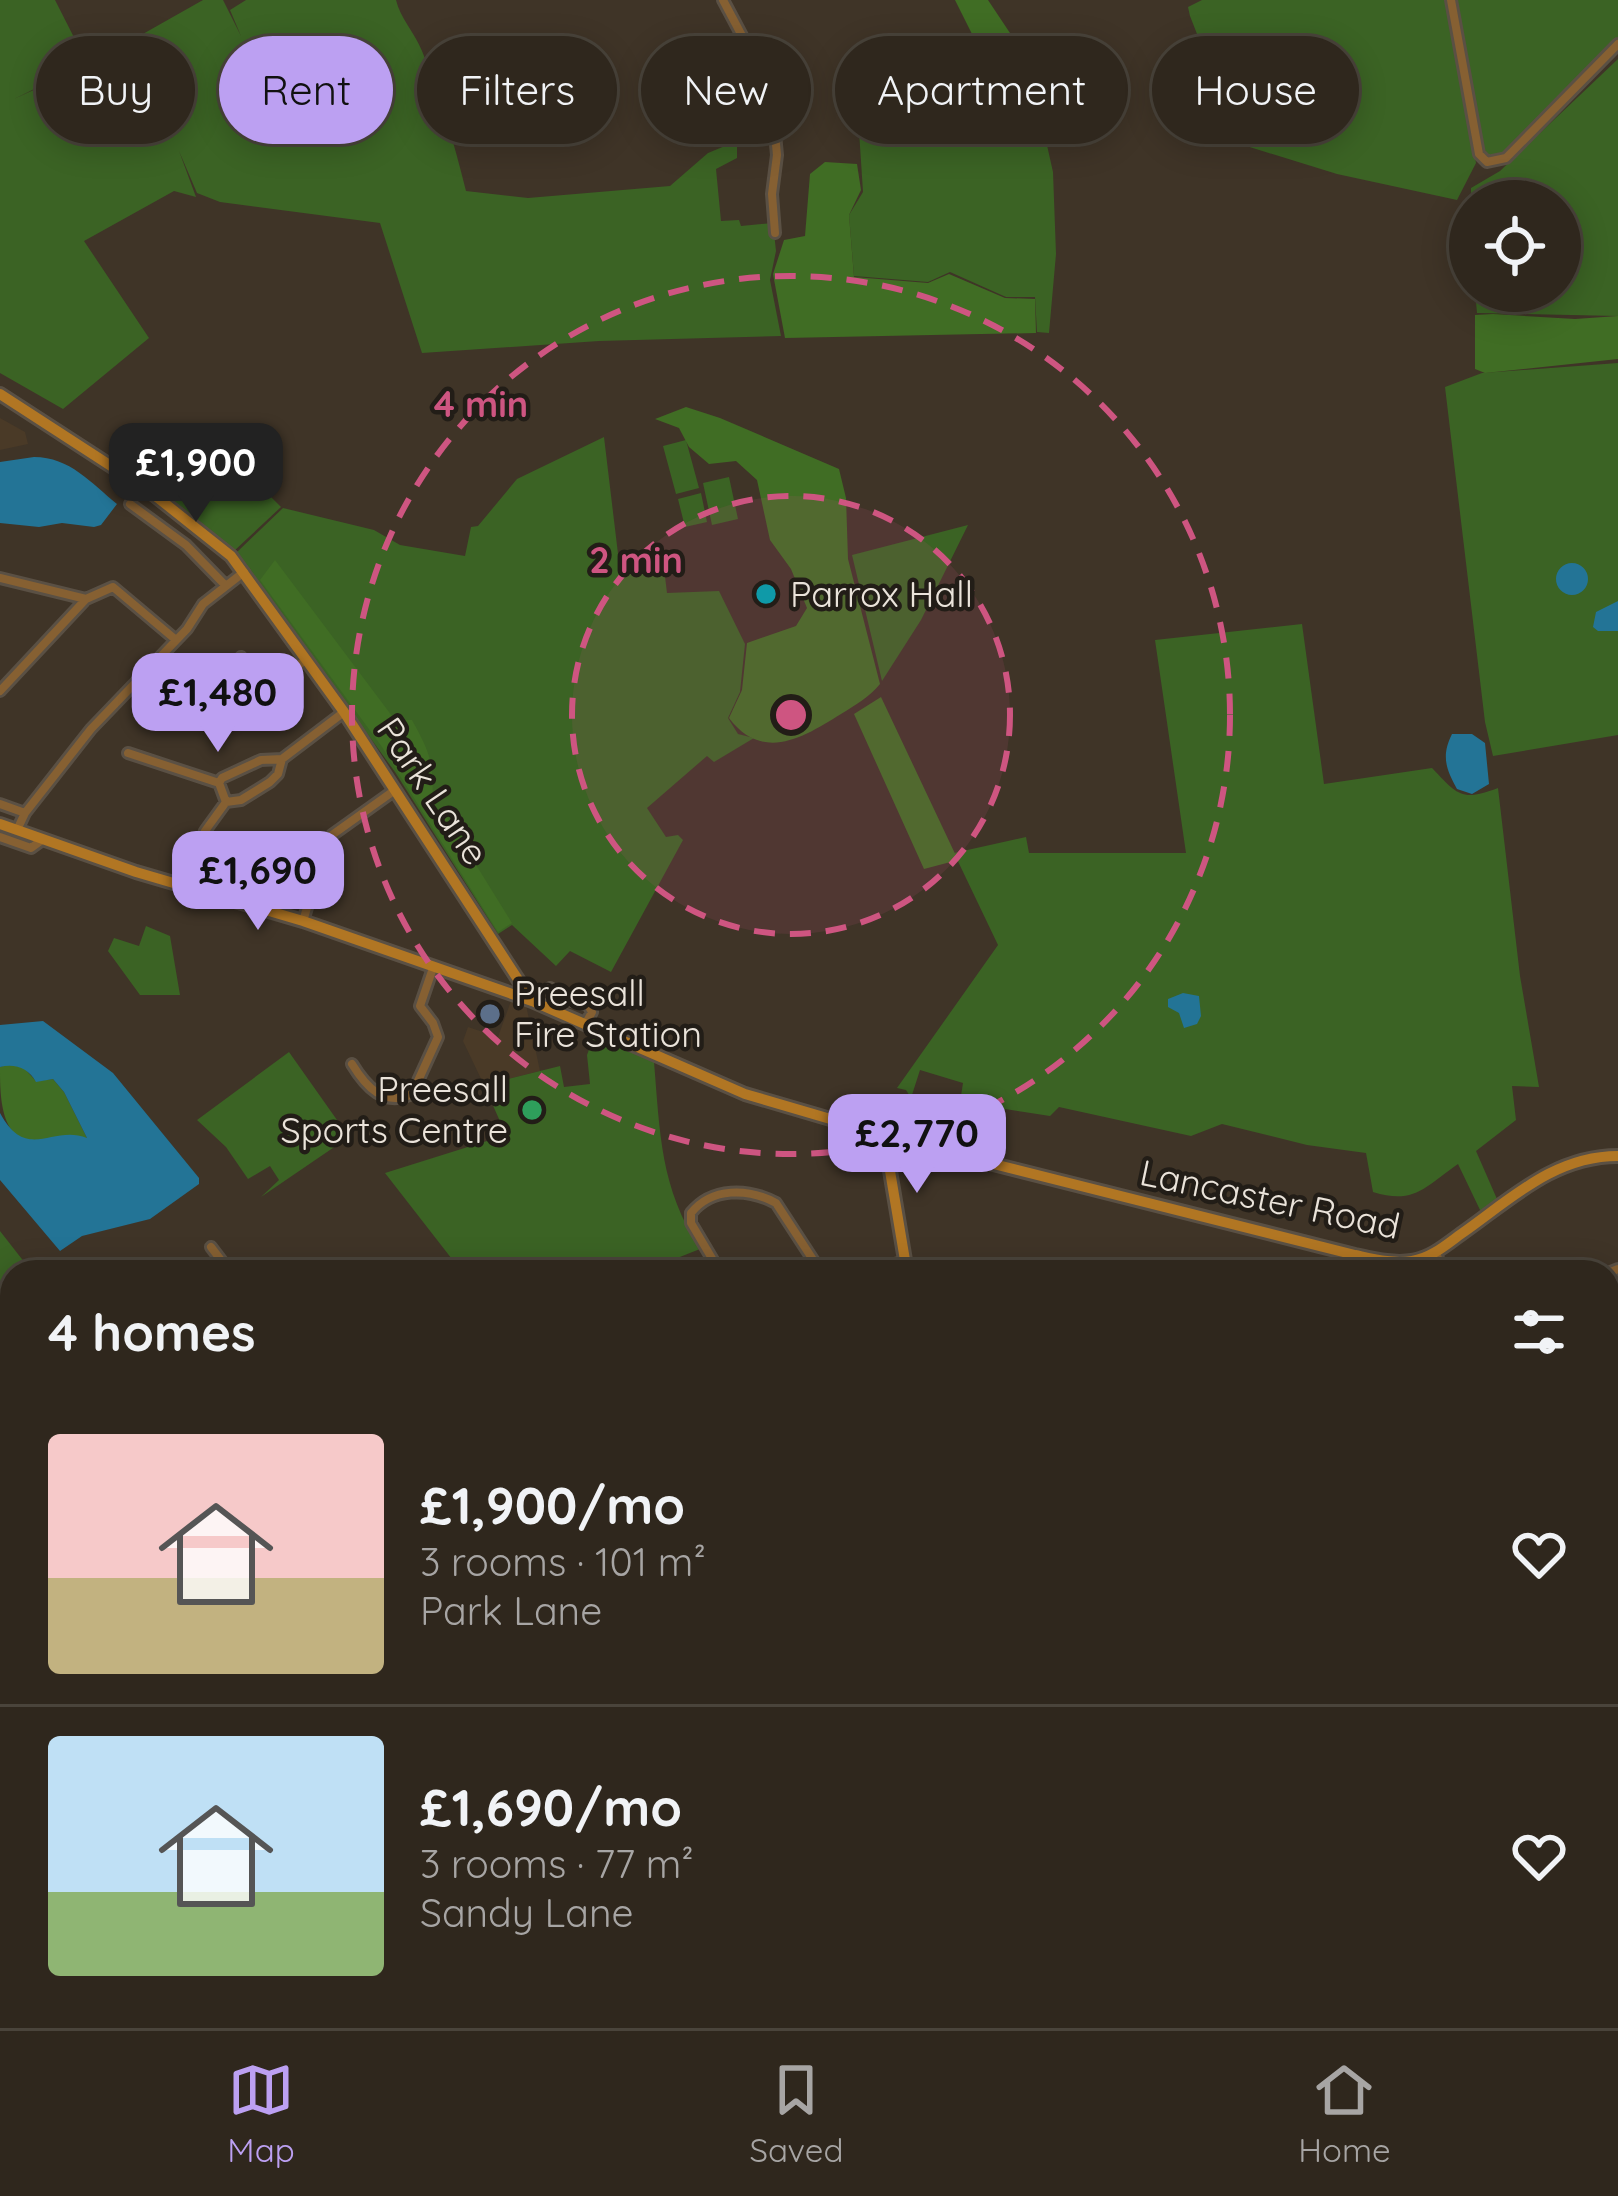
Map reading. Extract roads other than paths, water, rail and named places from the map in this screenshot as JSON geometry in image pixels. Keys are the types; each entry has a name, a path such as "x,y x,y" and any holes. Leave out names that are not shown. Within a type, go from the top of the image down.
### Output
{"main road":[{"name":"Park Lane","path":"0,394 189,520 244,572 396,789 532,1001"},
{"name":"Lancaster Road","path":"0,824 532,1001 727,1087 908,1142 1378,1260"},
{"path":"500,991 513,969"},
{"path":"882,1134 905,1260"},
{"path":"889,1165 908,1142"},
{"name":"Lancaster Road","path":"1416,1260 1436,1252 1550,1170 1582,1159 1618,1156"}],"street":[{"path":"724,0 756,59 772,103 777,154 772,194 775,233"},
{"path":"1450,0 1466,94 1480,154 1487,162 1506,158 1618,44"},
{"path":"130,504 186,545 226,586"},
{"path":"17,830 25,812 91,729 176,640 203,604 244,572"},
{"path":"0,578 86,599"},
{"path":"0,691 86,599 113,587 176,640"},
{"path":"241,657 262,689"},
{"path":"244,688 250,697 308,659"},
{"path":"128,753 219,783 250,764 282,759 344,712"},
{"path":"186,888 206,831 226,802 241,800 269,782 278,774 282,759"},
{"path":"219,783 226,802"},
{"path":"303,922 332,835 396,789"},
{"path":"0,804 25,812"},
{"path":"0,837 31,848 42,840"},
{"path":"352,1064 379,1095 397,1100 412,1094 437,1041 434,1023 420,1006 433,968"},
{"path":"550,988 567,1000 591,1007 586,1024"},
{"path":"713,1260 692,1223 694,1208 728,1193 743,1192 771,1199 782,1209 814,1260"},
{"path":"212,1247 221,1260"},
{"path":"1436,1252 1438,1260"},
{"path":"1354,1260 1355,1255"}],"water":[{"path":"34,457 69,466 117,504 101,525 0,523 0,462"},
{"path":"1572,563 1583,568 1588,579 1583,590 1572,595 1561,590 1556,579 1561,568"},
{"path":"1618,601 1618,631 1593,627 1596,612"},
{"path":"1452,734 1472,734 1485,743 1489,784 1472,794 1457,789 1448,769"},
{"path":"1183,993 1199,996 1201,1016 1197,1024 1184,1028 1179,1013 1168,1007 1168,999"},
{"path":"43,1021 113,1073 199,1178 199,1184 150,1219 82,1236 60,1251 0,1180 0,1113 10,1128 30,1139 87,1138 53,1079 36,1082 21,1068 0,1067 0,1025"}],"place":[{"name":"Parrox Hall","path":"766,594"},
{"name":"Preesall Fire Station","path":"490,1014"},
{"name":"Preesall Sports Centre","path":"532,1110"}]}
